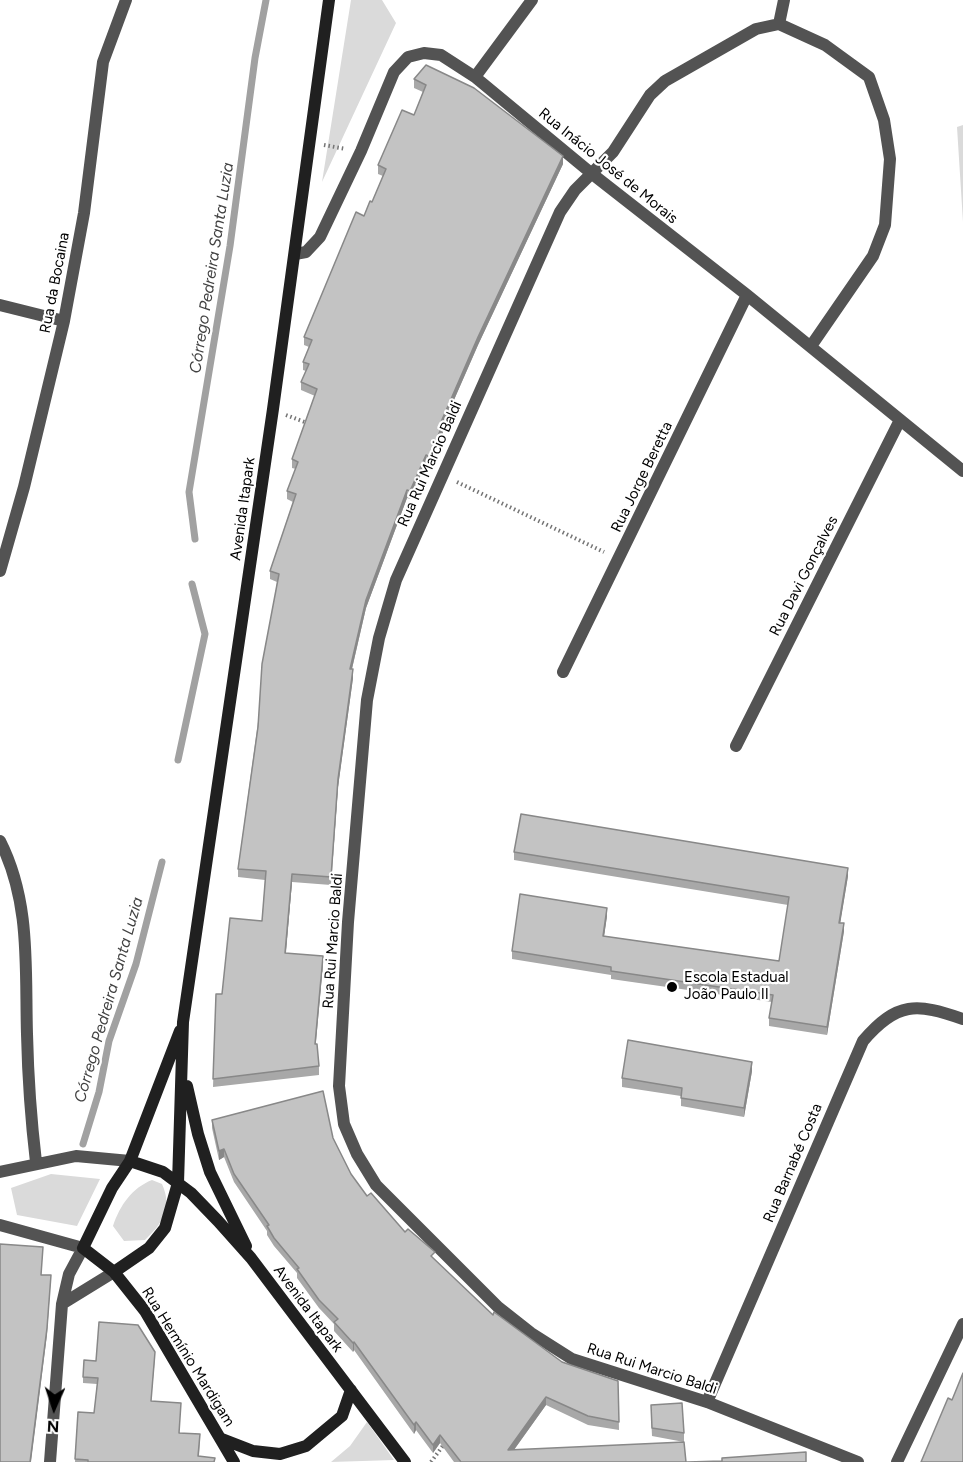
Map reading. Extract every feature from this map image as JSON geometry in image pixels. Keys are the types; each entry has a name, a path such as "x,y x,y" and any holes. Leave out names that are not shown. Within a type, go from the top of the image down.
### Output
{"main road":[{"name":"Avenida Itapark","path":"114,1272 149,1248 165,1228 174,1206 178,1183 183,1022 273,410 328,0"},
{"name":"Avenida Itapark","path":"83,1248 112,1188 130,1161 183,1022"},
{"path":"183,1067 198,1134 210,1172 251,1258"},
{"name":"Avenida Itapark","path":"130,1161 147,1165 178,1183 251,1258 405,1462"},
{"name":"Rua Hermínio Mardigam","path":"83,1248 114,1272 145,1311 234,1462"},
{"path":"222,1439 253,1451 280,1454 306,1446 342,1416 351,1390"}],"street":[{"name":"Rua da Bocaina","path":"0,571 27,476 64,321 84,213 103,62 126,0"},
{"path":"475,77 532,0"},
{"path":"784,0 779,24 825,45 869,77 885,120 890,159 885,225 873,256 811,346"},
{"name":"Rua Rui Marcio Baldi","path":"779,24 756,29 665,81 650,95 613,153 591,173 560,212 441,474 396,580 379,638 367,700 348,922 339,1086 344,1124 357,1154 376,1185 498,1307 531,1334 572,1359 707,1402 858,1462"},
{"name":"Rua Inácio José de Morais","path":"295,254 306,252 320,237 361,151 394,72 408,57 424,52 441,55 475,77 591,173 811,346 963,471"},
{"name":"Rua Jorge Beretta","path":"563,672 747,295"},
{"path":"0,305 64,321"},
{"name":"Rua Davi Gonçalves","path":"736,746 900,420"},
{"path":"0,842 18,884 24,914 28,1095 36,1162"},
{"name":"Rua Barnabé Costa","path":"707,1402 863,1041 876,1025 893,1014 909,1009 928,1007 963,1019"},
{"path":"0,1172 36,1162 76,1156 130,1161"},
{"path":"0,1225 83,1248 69,1274 62,1304 50,1462"},
{"path":"62,1304 114,1272"},
{"path":"897,1462 963,1324"}],"path":[{"path":"322,144 347,149"},
{"path":"273,410 315,426"},
{"path":"441,474 618,559"},
{"path":"431,1462 452,1434"}],"shaded area":[{"path":"351,0 382,0 396,23 322,182"},
{"path":"963,125 963,222 957,127"},
{"path":"51,1174 100,1179 77,1226 17,1215 11,1188"},
{"path":"152,1180 162,1184 165,1193 166,1208 161,1222 145,1240 124,1241 113,1226 116,1218 123,1204 133,1193"},
{"path":"367,1422 394,1460 331,1462 350,1446"}],"building":[{"path":"426,65 474,88 563,156 478,337 441,422 443,423 430,457 426,455 410,491 407,490 366,600 350,669 353,669 338,779 331,877 292,874 285,953 323,956 315,1044 317,1044 319,1066 213,1079 216,994 222,994 230,918 262,921 266,871 238,869 258,727 262,664 279,574 270,571 296,494 287,491 298,462 292,459 317,389 301,382 309,364 303,362 312,340 304,337 356,212 364,216 370,201 372,202 386,169 378,165 402,110 414,115 426,85 414,79"},
{"path":"521,814 848,868 839,923 844,923 827,1027 769,1018 773,995 611,971 611,967 512,951 520,894 607,908 603,936 779,961 789,897 514,852"},
{"path":"628,1040 752,1062 744,1108 681,1098 682,1088 622,1078"},
{"path":"323,1091 333,1138 351,1174 367,1196 371,1193 405,1232 408,1229 435,1252 431,1256 493,1315 494,1312 562,1362 618,1381 619,1422 588,1416 546,1397 508,1450 684,1442 686,1462 461,1462 440,1435 433,1445 416,1422 414,1425 354,1342 334,1322 338,1319 319,1300 297,1269 299,1268 274,1238 267,1226 269,1225 234,1174 224,1149 219,1151 212,1120"},
{"path":"0,1244 43,1247 41,1275 51,1275 47,1328 30,1462 0,1462"},
{"path":"99,1322 138,1325 155,1352 151,1401 181,1403 179,1433 200,1434 198,1456 215,1458 214,1462 88,1462 88,1460 75,1459 78,1412 94,1413 98,1378 83,1377 84,1360 96,1361"},
{"path":"963,1373 963,1462 921,1462 948,1398 952,1400"},
{"path":"682,1403 684,1433 652,1428 651,1405"},
{"path":"806,1452 806,1462 687,1462 722,1461 722,1458"}],"waterway":[{"name":"Córrego Pedreira Santa Luzia","path":"195,539 189,492 230,246 255,58 266,0"},
{"name":"Córrego Pedreira Santa Luzia","path":"178,760 205,634 192,584"},
{"name":"Córrego Pedreira Santa Luzia","path":"83,1144 99,1092 109,1041 136,964 162,862"}],"place":[{"name":"Escola Estadual João Paulo II","path":"672,987"}]}
